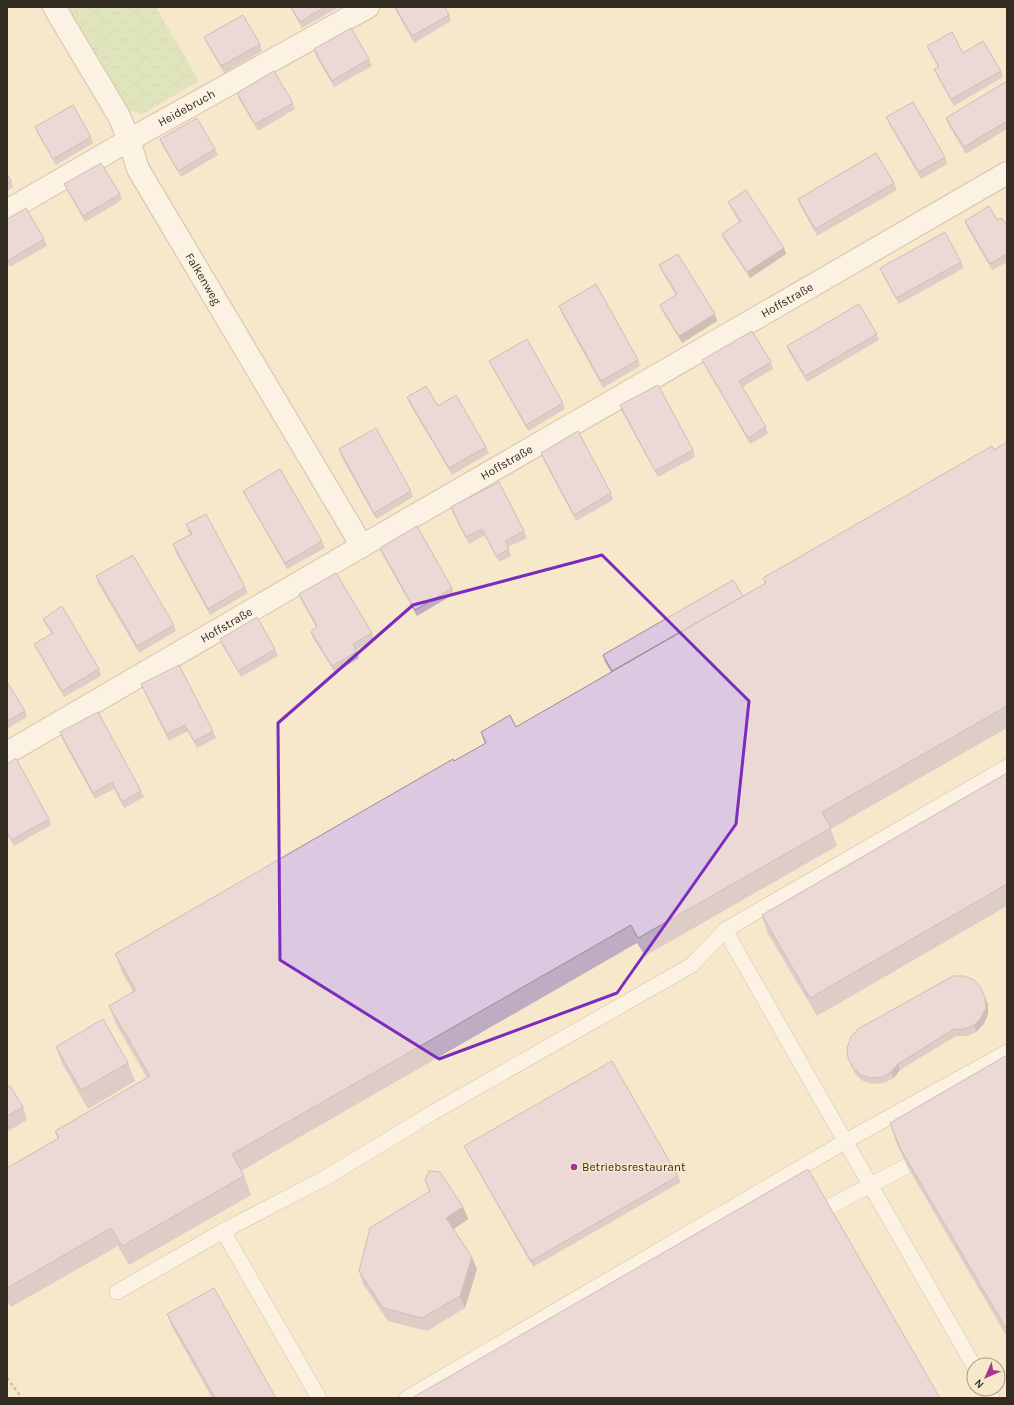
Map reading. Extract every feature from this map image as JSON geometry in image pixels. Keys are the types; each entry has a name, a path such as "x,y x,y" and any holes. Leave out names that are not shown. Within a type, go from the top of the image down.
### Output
{"street":[{"name":"Falkenweg","path":"54,7 119,116 129,140 138,169 362,546"},
{"name":"Heidebruch","path":"7,211 129,140 368,7"},
{"name":"Hoffstraße","path":"7,754 362,546 1007,173"}],"lane":[{"path":"117,1292 223,1231 327,1177 432,1113 692,965 725,930 1007,767"},
{"path":"725,930 794,1054 846,1141 969,1357"},
{"path":"407,1398 846,1141 1007,1052"},
{"path":"827,1208 907,1166"},
{"path":"223,1231 320,1398"}],"path":[{"path":"7,1378 22,1398"}],"highlighted area":[{"path":"602,555 749,701 736,824 617,993 439,1059 280,960 278,723 413,605"}],"green space":[{"path":"63,7 156,7 199,81 142,114 121,109"}],"building":[{"path":"291,7 325,7 300,22"},
{"path":"395,7 445,7 449,15 412,36"},
{"path":"243,15 260,44 221,66 204,37"},
{"path":"351,28 369,59 332,81 314,49"},
{"path":"952,32 963,53 983,41 1001,71 951,99 934,69 939,67 927,46"},
{"path":"274,71 293,103 255,124 237,93"},
{"path":"1007,81 1007,121 964,147 946,118"},
{"path":"913,102 945,157 919,172 886,117"},
{"path":"73,105 91,137 53,159 35,127"},
{"path":"197,118 215,149 178,171 160,139"},
{"path":"876,153 894,183 815,229 798,199"},
{"path":"101,163 120,194 83,216 64,184"},
{"path":"7,174 11,181 7,183"},
{"path":"746,190 784,248 747,272 722,234 741,221 728,202"},
{"path":"989,206 997,220 1002,218 1007,226 1007,254 990,264 965,221"},
{"path":"26,208 44,239 7,261 7,219"},
{"path":"945,232 961,262 896,298 880,268"},
{"path":"678,254 715,314 679,336 660,305 677,294 659,265"},
{"path":"596,284 638,360 601,381 559,306"},
{"path":"859,304 877,334 805,376 787,346"},
{"path":"752,331 771,362 739,381 766,427 748,438 702,360"},
{"path":"527,339 563,403 526,425 489,361"},
{"path":"658,385 693,450 655,471 620,405"},
{"path":"426,386 438,406 456,395 486,447 449,468 407,397"},
{"path":"376,428 411,491 374,513 339,449"},
{"path":"578,431 611,493 574,515 541,453"},
{"path":"1007,442 1007,706 822,812 831,828 638,938 631,925 232,1154 244,1176 122,1246 111,1228 7,1288 7,1168 59,1138 55,1131 150,1076 109,1006 136,990 115,954 453,759 454,761 486,743 481,732 510,715 516,727 766,583 763,578 992,446 994,450"},
{"path":"280,469 322,541 285,563 243,491"},
{"path":"499,482 524,531 505,541 509,549 496,556 482,529 466,537 451,507"},
{"path":"206,514 245,587 208,609 173,544 192,534 186,524"},
{"path":"417,526 452,588 415,610 380,548"},
{"path":"133,555 174,625 137,646 96,576"},
{"path":"336,573 372,633 353,644 356,652 332,666 311,632 317,626 299,594"},
{"path":"733,580 743,596 612,671 603,655"},
{"path":"62,606 99,669 62,691 34,644 53,633 43,619"},
{"path":"257,617 275,649 238,671 220,639"},
{"path":"179,665 213,731 194,741 185,725 167,734 141,684"},
{"path":"7,682 25,711 7,721"},
{"path":"98,712 141,791 122,802 112,782 93,793 60,732"},
{"path":"16,758 49,819 11,840 7,832 7,764"},
{"path":"1007,773 1007,884 810,998 762,915"},
{"path":"953,976 964,976 974,980 981,988 985,998 986,1008 981,1018 974,1025 964,1029 954,1029 898,1064 891,1072 882,1077 871,1078 861,1075 853,1068 848,1058 847,1048 851,1037 858,1029"},
{"path":"103,1019 128,1063 81,1090 56,1047"},
{"path":"1007,1055 1007,1330 900,1148 890,1123"},
{"name":"Betriebsrestaurant","path":"612,1061 678,1176 531,1261 464,1146"},
{"path":"10,1086 23,1107 7,1116 7,1088"},
{"path":"808,1169 940,1398 412,1398"},
{"path":"429,1171 440,1172 463,1207 446,1218 472,1257 460,1296 422,1318 383,1308 359,1271 370,1228 430,1191 425,1180"},
{"path":"214,1288 276,1398 215,1398 167,1314"}],"place":[{"name":"Betriebsrestaurant","path":"574,1167"}]}
